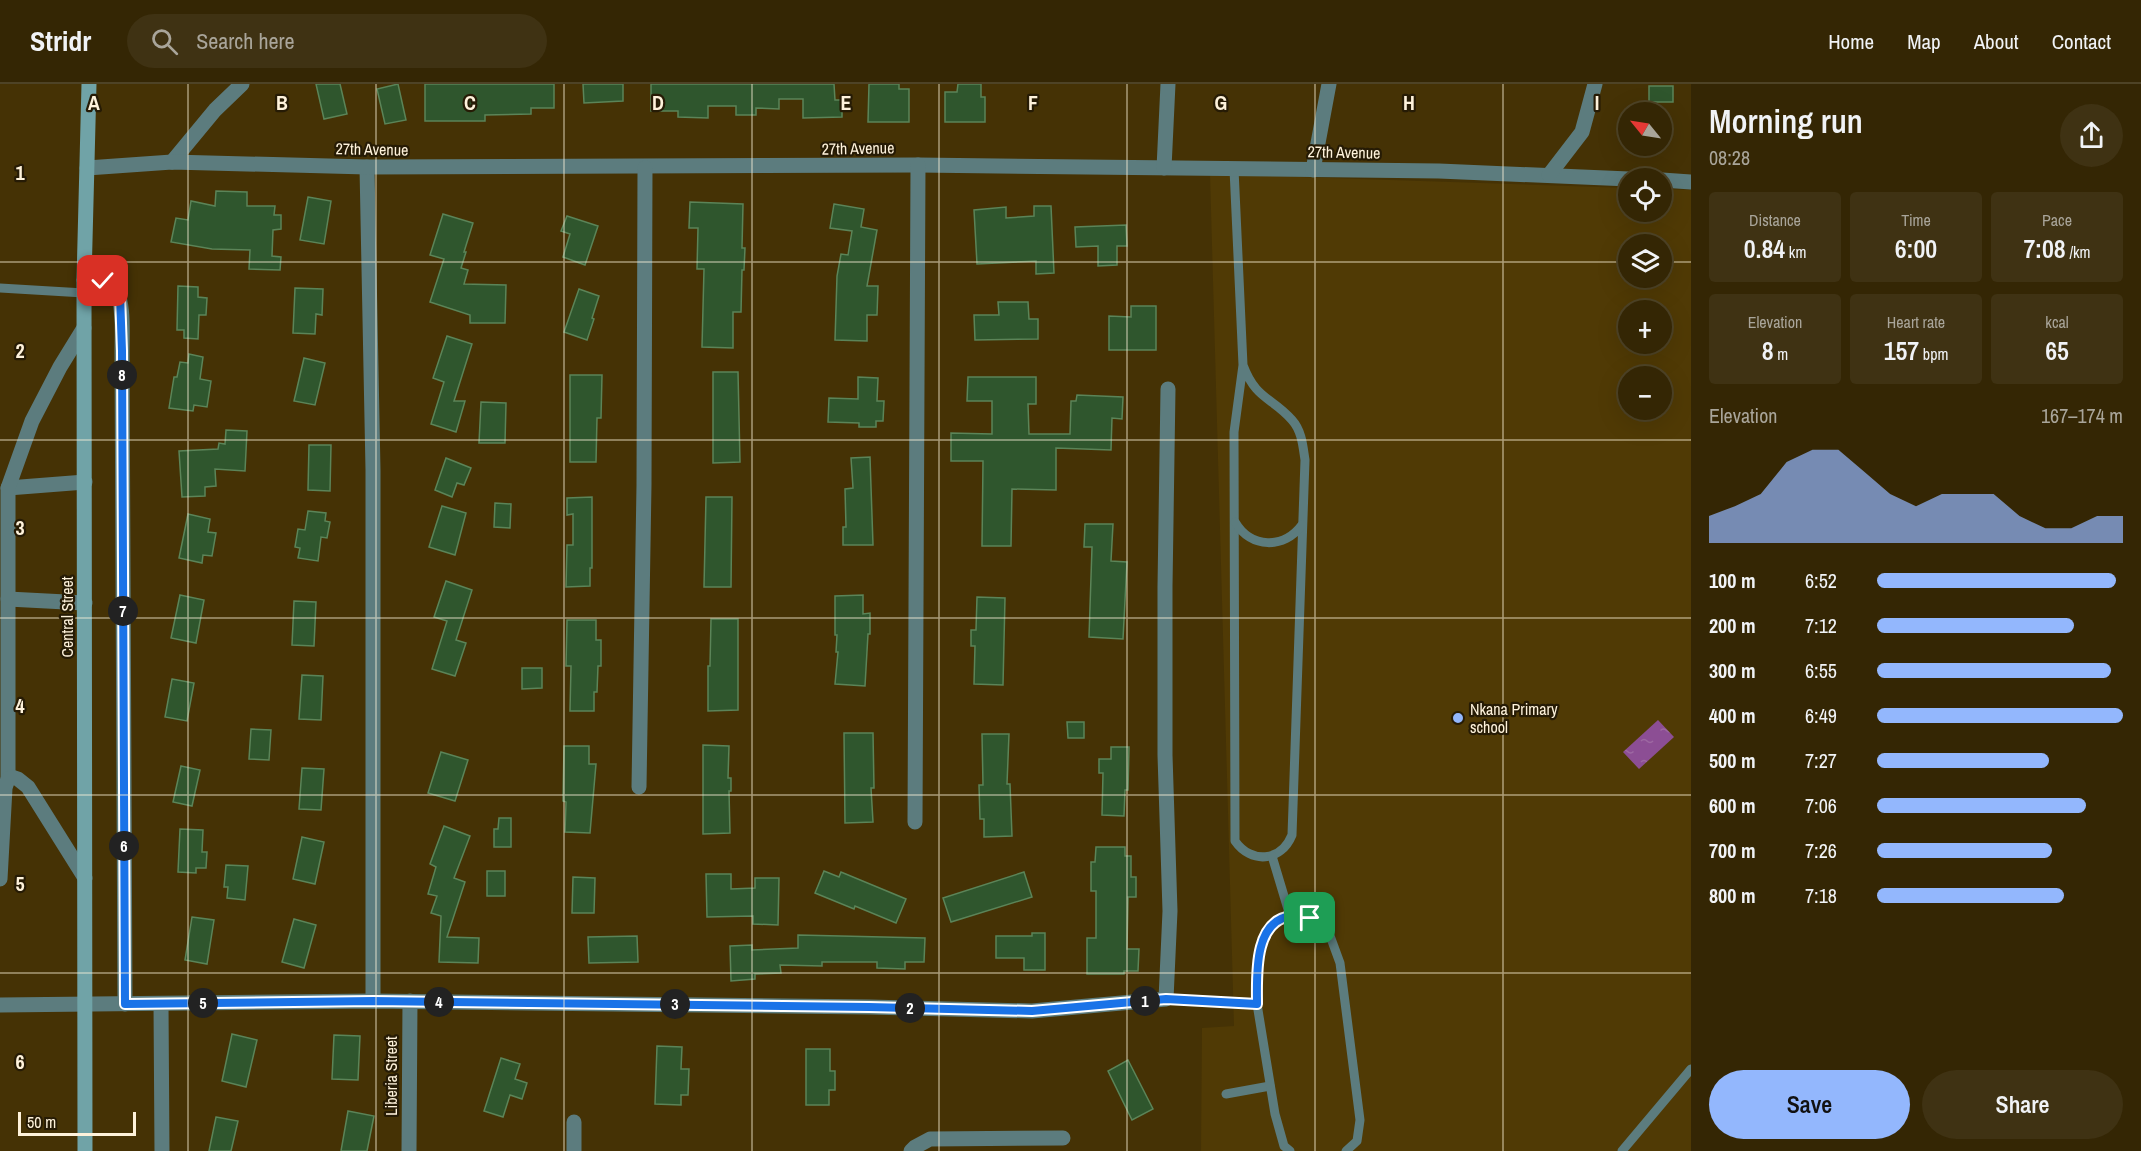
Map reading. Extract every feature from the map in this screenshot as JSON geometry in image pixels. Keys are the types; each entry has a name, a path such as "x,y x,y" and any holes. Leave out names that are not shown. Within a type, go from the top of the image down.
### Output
{"street":[{"name":"Central Street","path":"85,1151 84,286 89,84"},
{"path":"172,162 214,110 242,84"},
{"path":"1164,168 1167,84"},
{"path":"1313,170 1329,84"},
{"path":"1549,176 1582,132 1595,84"},
{"name":"27th Avenue","path":"87,168 172,162 367,167 645,168 918,165 1439,171 1618,179"},
{"path":"915,822 918,165"},
{"path":"367,167 373,470 373,1001"},
{"path":"639,787 644,486 645,168"},
{"path":"1672,181 1691,182"},
{"path":"84,286 103,281 113,286 120,295 125,1004"},
{"path":"0,879 5,788 8,779 8,488 32,421 60,367 84,328"},
{"path":"0,1005 410,1001 1032,1011 1166,999 1170,911 1165,743 1168,389"},
{"path":"8,488 85,482"},
{"path":"8,599 85,603"},
{"path":"8,779 12,777 18,779 28,787 85,878"},
{"name":"Liberia Street","path":"409,1151 410,1001"},
{"path":"161,1004 162,1151"},
{"path":"574,1122 574,1151"},
{"path":"911,1151 930,1139 1063,1138"}],"lane":[{"path":"1234,169 1243,365 1234,432 1235,841 1244,852 1265,857 1272,856 1285,848 1292,835 1305,460 1301,438 1293,421 1259,393 1249,381 1243,365"},
{"path":"0,288 84,286"},
{"path":"1234,521 1244,534 1258,542 1266,543 1283,541 1297,532 1302,525"},
{"path":"1272,856 1290,916"},
{"path":"1290,1151 1284,1146 1275,1114 1257,1004 1260,945 1273,923 1290,916 1310,918 1329,933 1340,963 1360,1120 1357,1141 1346,1151"},
{"path":"1166,999 1257,1004"},
{"path":"1622,1151 1691,1069"},
{"path":"1226,1094 1270,1086"}],"shaded area":[{"name":"Nkana Primary school","path":"1210,174 1618,188 1618,222 1672,222 1672,189 1691,190 1691,1151 1201,1151 1202,1028 1234,1026"}],"water":[{"path":"1658,720 1674,737 1639,769 1623,752"}],"building":[{"path":"316,84 340,84 347,114 324,119"},
{"path":"398,84 406,120 385,124 377,89"},
{"path":"425,84 554,84 554,108 531,108 531,114 485,115 485,121 425,121"},
{"path":"583,84 623,84 623,101 584,103"},
{"path":"651,84 834,84 835,100 842,100 842,117 803,118 803,99 779,99 779,109 756,108 756,115 736,115 736,106 708,106 708,118 678,117 678,111 651,111"},
{"path":"869,84 899,84 899,89 909,89 909,122 868,122"},
{"path":"958,84 981,84 981,97 985,97 985,122 945,122 945,92 957,92"},
{"path":"1649,86 1673,86 1673,102 1649,102"},
{"path":"216,191 247,192 247,206 275,206 274,215 281,215 281,229 273,230 272,256 281,257 280,270 249,269 250,250 212,249 171,242 176,218 188,220 191,201 215,206"},
{"path":"308,197 331,201 324,244 300,240"},
{"path":"690,202 743,204 744,270 742,270 741,312 733,312 733,348 702,347 704,269 697,269 698,228 689,228"},
{"path":"834,204 864,209 861,227 877,230 867,286 878,286 877,315 867,315 867,341 835,340 837,276 841,254 848,255 852,231 830,228"},
{"path":"1034,206 1051,206 1054,273 1036,274 1036,261 977,264 974,210 1006,207 1006,218 1034,216"},
{"path":"443,214 473,223 461,268 468,270 464,284 506,285 505,323 470,323 470,315 430,302 444,259 430,255"},
{"path":"567,216 598,226 585,265 563,257 570,234 561,231"},
{"path":"1126,225 1127,246 1117,246 1117,265 1098,266 1098,246 1076,247 1075,227"},
{"path":"178,286 198,287 198,297 207,298 206,315 199,315 198,339 184,338 184,330 177,330"},
{"path":"295,288 323,289 322,315 316,314 315,334 293,333"},
{"path":"579,289 599,296 587,340 564,332"},
{"path":"998,302 1028,302 1029,319 1038,319 1038,339 975,340 974,315 999,315"},
{"path":"1131,306 1156,306 1156,350 1109,350 1109,316 1131,317"},
{"path":"447,336 472,344 454,401 465,401 456,432 431,424 444,382 433,378"},
{"path":"189,354 203,357 200,379 211,381 207,407 194,405 193,411 169,408 174,377 177,377 180,362 188,363"},
{"path":"304,358 325,363 315,405 294,401"},
{"path":"713,372 738,372 740,462 713,463"},
{"path":"570,375 602,375 601,418 597,418 596,462 570,462"},
{"path":"858,377 878,378 877,401 884,401 883,421 876,421 876,427 859,427 859,423 828,422 829,398 858,399"},
{"path":"968,377 1036,377 1036,404 1028,404 1029,434 1070,434 1071,401 1076,401 1077,395 1123,397 1122,419 1112,418 1111,450 1056,448 1056,490 1012,489 1011,546 982,546 983,461 951,461 951,433 992,434 992,401 967,401"},
{"path":"481,402 506,403 505,443 479,443"},
{"path":"226,430 247,431 245,471 215,469 216,486 205,487 205,496 182,497 179,451 218,449 219,443 225,444"},
{"path":"309,445 331,445 330,491 308,490"},
{"path":"870,457 873,545 843,545 843,527 846,527 845,489 853,488 851,458"},
{"path":"446,458 471,468 464,485 457,483 452,497 435,490"},
{"path":"592,497 590,586 566,587 567,545 573,545 573,514 567,515 567,498"},
{"path":"706,497 732,497 731,587 704,587"},
{"path":"495,503 511,504 510,528 494,527"},
{"path":"442,506 466,513 455,555 429,547"},
{"path":"308,511 326,513 325,521 330,522 327,538 321,537 318,561 298,558 300,548 295,547 298,529 305,530"},
{"path":"188,514 210,519 208,532 216,533 212,556 203,555 202,563 179,558"},
{"path":"1085,524 1113,524 1111,561 1127,562 1123,639 1089,637 1092,547 1084,547"},
{"path":"446,581 472,590 456,640 466,643 455,676 432,669 447,621 434,617"},
{"path":"180,595 204,600 196,643 171,638"},
{"path":"863,595 863,614 870,613 865,686 835,684 838,652 836,652 837,635 835,635 835,596"},
{"path":"977,597 1005,598 1003,685 974,684 975,646 971,646 971,630 976,630"},
{"path":"294,601 316,602 314,646 292,645"},
{"path":"711,619 738,619 738,710 708,711"},
{"path":"567,620 596,620 596,640 601,640 601,666 598,666 594,711 570,711 571,666 566,666"},
{"path":"522,668 542,668 542,688 522,689"},
{"path":"302,675 323,676 321,720 299,719"},
{"path":"172,679 194,683 187,721 165,717"},
{"path":"1067,722 1084,722 1084,738 1068,738"},
{"path":"251,729 271,730 269,760 249,759"},
{"path":"844,733 873,733 874,788 871,788 873,822 845,823"},
{"path":"982,734 1009,734 1007,784 1010,784 1012,836 984,837 984,819 980,819 979,785 983,785"},
{"path":"703,745 729,746 730,833 703,834"},
{"path":"564,746 589,746 589,764 596,764 590,833 565,832"},
{"path":"1111,747 1129,747 1128,790 1125,790 1124,816 1102,815 1103,773 1099,773 1099,759 1111,759"},
{"path":"441,752 468,760 455,801 428,793"},
{"path":"181,766 200,770 192,806 173,802"},
{"path":"302,768 324,769 321,810 299,809"},
{"path":"499,818 511,818 511,847 494,847 494,829 498,829"},
{"path":"444,826 470,836 454,878 465,882 447,937 479,938 478,963 439,962 441,916 431,913 437,896 428,894 436,867 430,864"},
{"path":"180,829 203,830 202,852 207,852 206,868 196,868 196,873 178,872"},
{"path":"302,837 324,842 315,884 293,879"},
{"path":"1096,847 1125,847 1125,856 1131,856 1131,877 1136,877 1136,897 1128,897 1127,949 1139,949 1138,971 1124,971 1124,974 1087,974 1087,938 1096,938 1096,891 1091,891 1091,862 1095,862"},
{"path":"226,865 248,866 245,900 227,898 228,887 224,887"},
{"path":"487,871 505,871 505,896 487,896"},
{"path":"824,871 839,877 841,872 906,899 896,923 815,893"},
{"path":"1024,872 1032,897 951,922 943,898"},
{"path":"706,874 731,874 731,889 755,888 755,878 779,878 778,925 753,924 753,916 707,917"},
{"path":"573,877 595,878 594,913 572,913"},
{"path":"192,917 214,920 207,964 185,960"},
{"path":"294,919 316,925 304,968 282,962"},
{"path":"1032,933 1045,933 1045,970 1024,970 1024,958 996,958 996,936 1032,936"},
{"path":"798,935 925,938 924,962 905,962 905,969 877,968 877,962 822,962 822,966 780,965 781,973 755,974 755,979 731,981 730,946 752,945 752,950 798,948"},
{"path":"637,936 638,962 589,963 588,937"},
{"path":"232,1034 257,1040 246,1087 222,1081"},
{"path":"334,1035 360,1036 358,1080 332,1079"},
{"path":"657,1046 682,1047 681,1069 689,1069 688,1095 681,1095 681,1105 655,1104"},
{"path":"806,1049 830,1049 830,1071 835,1071 835,1090 829,1090 829,1105 806,1105"},
{"path":"501,1058 520,1064 515,1079 527,1083 522,1099 510,1095 503,1117 484,1111"},
{"path":"1128,1060 1153,1109 1132,1120 1108,1071"},
{"path":"348,1111 374,1116 367,1151 341,1151"},
{"path":"216,1117 238,1121 231,1151 209,1151"}],"place":[{"name":"Nkana Primary school","path":"1458,718"}],"route":[{"path":"103,281 113,286 120,295 122,351 125,1004 373,1001 1032,1011 1166,999 1257,1004 1260,945 1273,923 1290,916 1310,918"}]}
